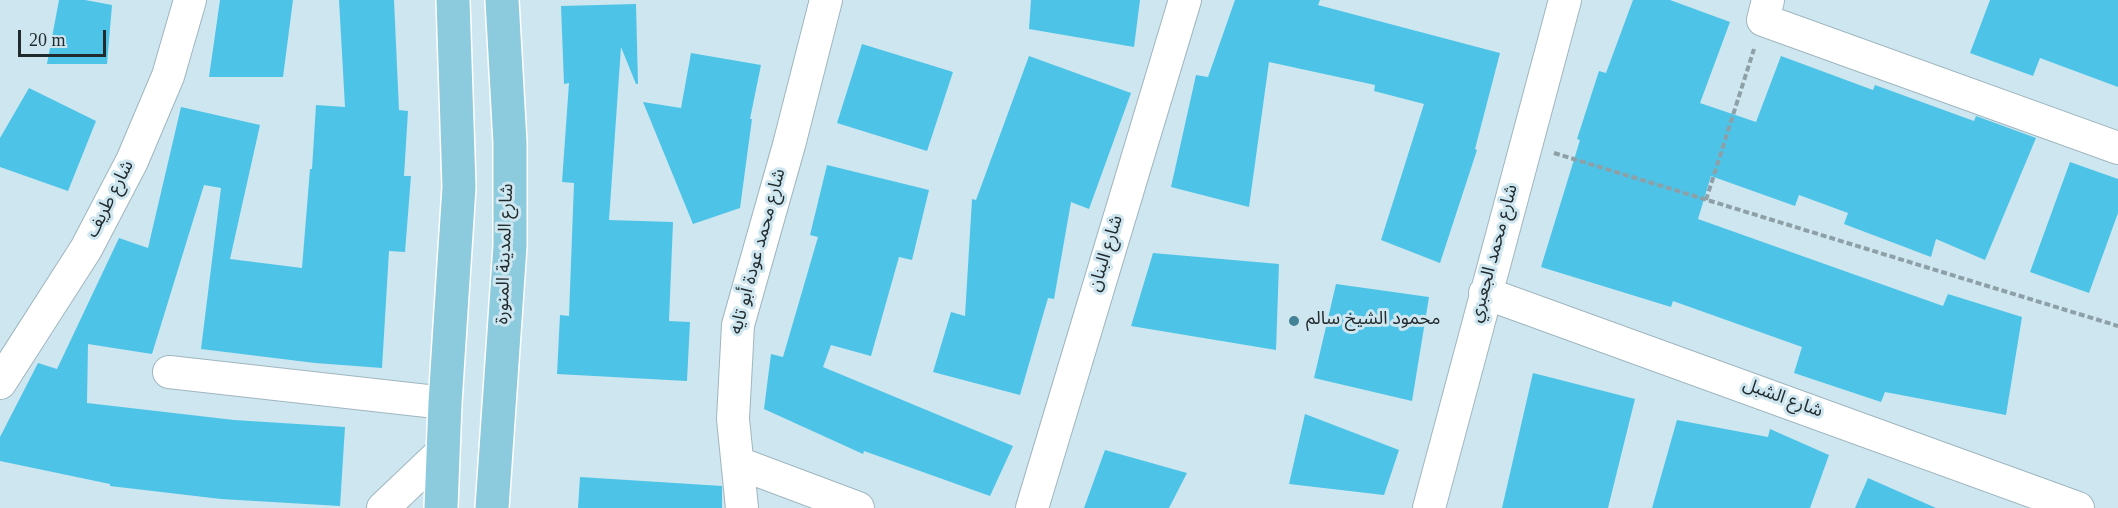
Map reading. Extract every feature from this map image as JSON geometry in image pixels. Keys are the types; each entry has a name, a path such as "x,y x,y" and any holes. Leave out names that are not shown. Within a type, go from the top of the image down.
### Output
{"main road":[{"path":"441,508 445,403 459,187 453,0"},
{"name":"شارع المدينة المنورة","path":"492,508 510,246 510,143 502,0"}],"street":[{"name":"شارع طريف","path":"0,383 87,249 132,161 168,76 190,0"},
{"name":"شارع محمد عودة أبو تايه","path":"742,508 733,419 738,325 789,145 826,0"},
{"name":"شارع البنان","path":"1032,508 1185,0"},
{"name":"شارع محمد الجعبري","path":"1429,508 1565,0"},
{"path":"1765,10 2118,148"},
{"name":"شارع الشبل","path":"1485,293 2078,508"},
{"path":"169,372 445,403"},
{"path":"383,508 444,450"},
{"path":"738,463 858,508"}],"path":[{"path":"1706,200 1765,10"},
{"path":"1526,144 2118,326"}],"building":[{"path":"59,0 85,0 112,5 107,64 47,64"},
{"path":"220,0 293,0 283,77 209,77"},
{"path":"339,0 394,0 399,110 408,111 404,176 411,176 405,252 389,251 382,368 315,363 201,349 221,188 204,185 152,354 88,344 87,403 234,420 345,427 340,506 221,499 110,486 110,484 0,461 0,437 38,363 57,369 119,238 148,248 181,107 260,125 230,259 302,268 316,105 345,107"},
{"path":"1031,0 1140,0 1134,47 1029,29"},
{"path":"1235,0 1320,0 1318,5 1500,53 1475,149 1477,150 1440,263 1381,240 1424,104 1374,91 1375,85 1269,62 1249,207 1171,187 1196,75 1208,77"},
{"path":"1633,0 1670,0 1730,22 1700,103 1756,122 1781,56 1873,90 1875,85 1974,121 1976,116 2036,138 1985,260 1936,239 1931,257 1844,224 1848,213 1799,195 1795,206 1711,176 1698,219 1943,306 1948,294 2022,317 2006,415 1885,392 1881,402 1794,373 1802,347 1673,301 1671,307 1541,267 1580,140 1577,139 1599,71 1606,73"},
{"path":"1990,0 2118,0 2118,87 2040,58 2033,76 1970,53"},
{"path":"636,4 638,84 636,84 621,47 609,220 673,222 669,321 690,322 687,381 557,374 560,315 569,316 574,183 562,182 569,83 564,84 561,6"},
{"path":"862,44 953,72 927,151 837,123"},
{"path":"691,53 761,65 750,119 752,119 740,208 693,224 643,102 681,108"},
{"path":"1029,56 1131,93 1089,209 1071,202 1054,299 1048,298 1020,395 933,372 951,312 965,316 972,199 976,200"},
{"path":"29,88 96,121 68,191 0,167 0,138"},
{"path":"2070,162 2118,179 2118,213 2089,293 2030,272"},
{"path":"827,165 929,190 912,260 899,257 871,356 831,345 823,367 1013,446 990,496 864,451 863,454 764,409 771,354 783,357 818,237 810,235"},
{"path":"1153,253 1279,264 1276,350 1131,326"},
{"path":"1336,284 1429,297 1412,401 1314,378"},
{"path":"1533,373 1635,399 1608,508 1502,508"},
{"path":"1305,414 1399,450 1384,495 1289,484"},
{"path":"1677,420 1768,437 1770,429 1829,455 1810,508 1652,508"},
{"path":"1105,450 1187,473 1169,508 1084,508"},
{"path":"580,477 722,486 722,508 578,508"},
{"path":"1868,478 1936,508 1855,508"}],"place":[{"name":"محمود الشيخ سالم","path":"1294,321"}]}
